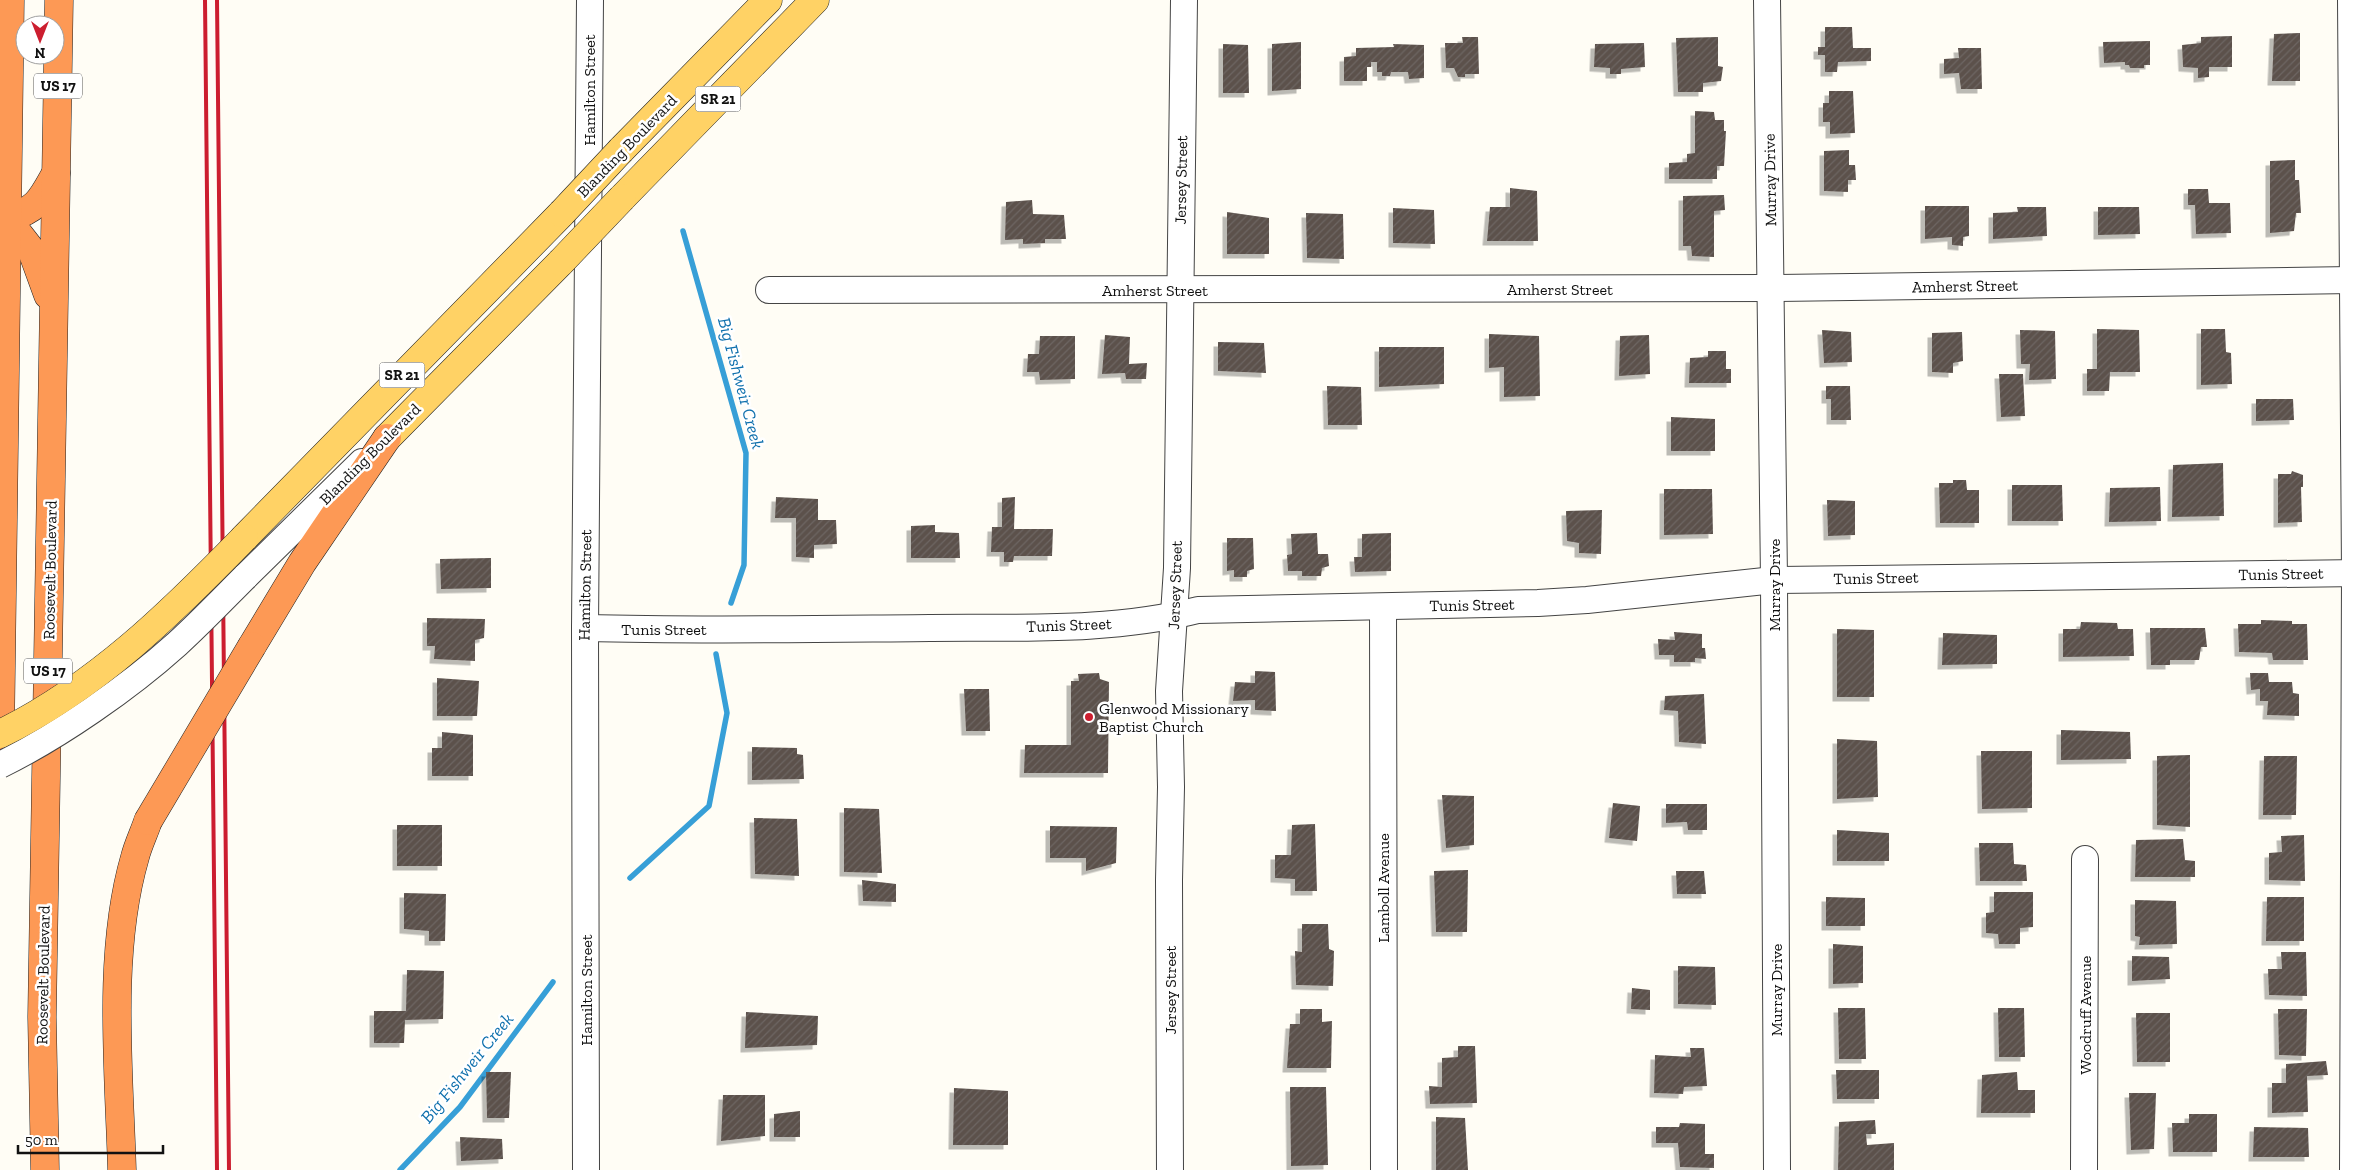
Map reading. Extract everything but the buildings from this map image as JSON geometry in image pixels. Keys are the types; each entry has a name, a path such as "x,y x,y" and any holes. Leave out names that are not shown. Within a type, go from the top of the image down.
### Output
{"highway":[{"name":"US 17","path":"0,742 4,219 10,0"},
{"name":"Roosevelt Boulevard","path":"45,1170 42,1016 59,0"},
{"path":"54,313 32,251 4,219 26,213 41,200 56,172"},
{"path":"122,1170 117,976 126,903 135,857 148,821 302,563 387,438"}],"main road":[{"name":"Blanding Boulevard","path":"0,734 83,686 128,650 186,598 562,214 621,150 768,0"},
{"name":"Blanding Boulevard","path":"387,438 815,0"}],"street":[{"name":"Hamilton Street","path":"586,1170 584,628 590,0"},
{"name":"Jersey Street","path":"1170,1170 1169,880 1171,787 1169,691 1175,616 1184,0"},
{"name":"Murray Drive","path":"1767,0 1774,580 1777,1170"},
{"path":"2351,0 2352,280 2357,573 2353,1170"},
{"name":"Amherst Street","path":"769,290 1771,288 2352,280"},
{"name":"Blanding Boulevard","path":"0,765 21,755 113,695 176,645 387,438"},
{"name":"Tunis Street","path":"584,628 1048,627 1127,623 1175,616 1198,610 1578,601 1774,580 2357,573"},
{"name":"Lamboll Avenue","path":"1383,607 1384,1170"},
{"name":"Woodruff Avenue","path":"2084,1170 2085,860"}],"waterway":[{"name":"Big Fishweir Creek","path":"683,231 746,453 744,565 731,603"},
{"name":"Big Fishweir Creek","path":"630,878 709,806 727,713 716,654"},
{"name":"Big Fishweir Creek","path":"400,1170 460,1107 553,982"}],"railway":[{"path":"205,0 217,1170"},
{"path":"217,0 229,1170"}],"place":[{"name":"Glenwood Missionary Baptist Church","path":"1089,717"}]}
